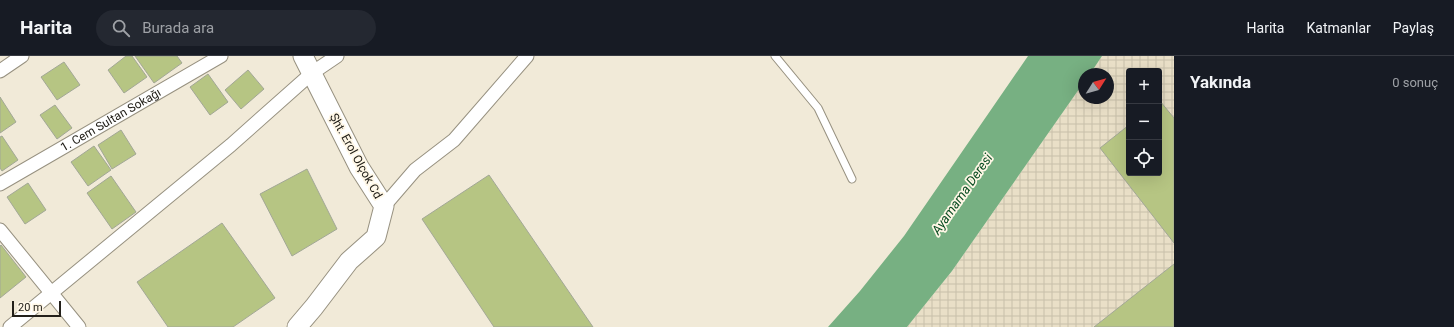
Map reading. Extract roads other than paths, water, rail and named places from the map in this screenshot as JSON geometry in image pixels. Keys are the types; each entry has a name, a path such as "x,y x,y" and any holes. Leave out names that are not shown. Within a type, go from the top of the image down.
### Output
{"street":[{"path":"0,71 22,56"},
{"name":"1. Cem Sultan Sokağı","path":"0,184 221,56"},
{"name":"Şht. Erol Olçok Cd","path":"297,327 314,307 348,261 376,237 384,206 359,167 303,56"},
{"path":"10,327 52,294 225,150 312,73 337,56"},
{"path":"384,206 415,170 454,140 527,56"},
{"path":"0,230 79,327"}],"lane":[{"path":"775,56 818,108 852,179"}],"water":[{"name":"Ayamama Deresi","path":"1028,56 1102,56 1094,68 1078,68 1078,91 952,271 907,327 828,327 860,291 904,236"}]}
